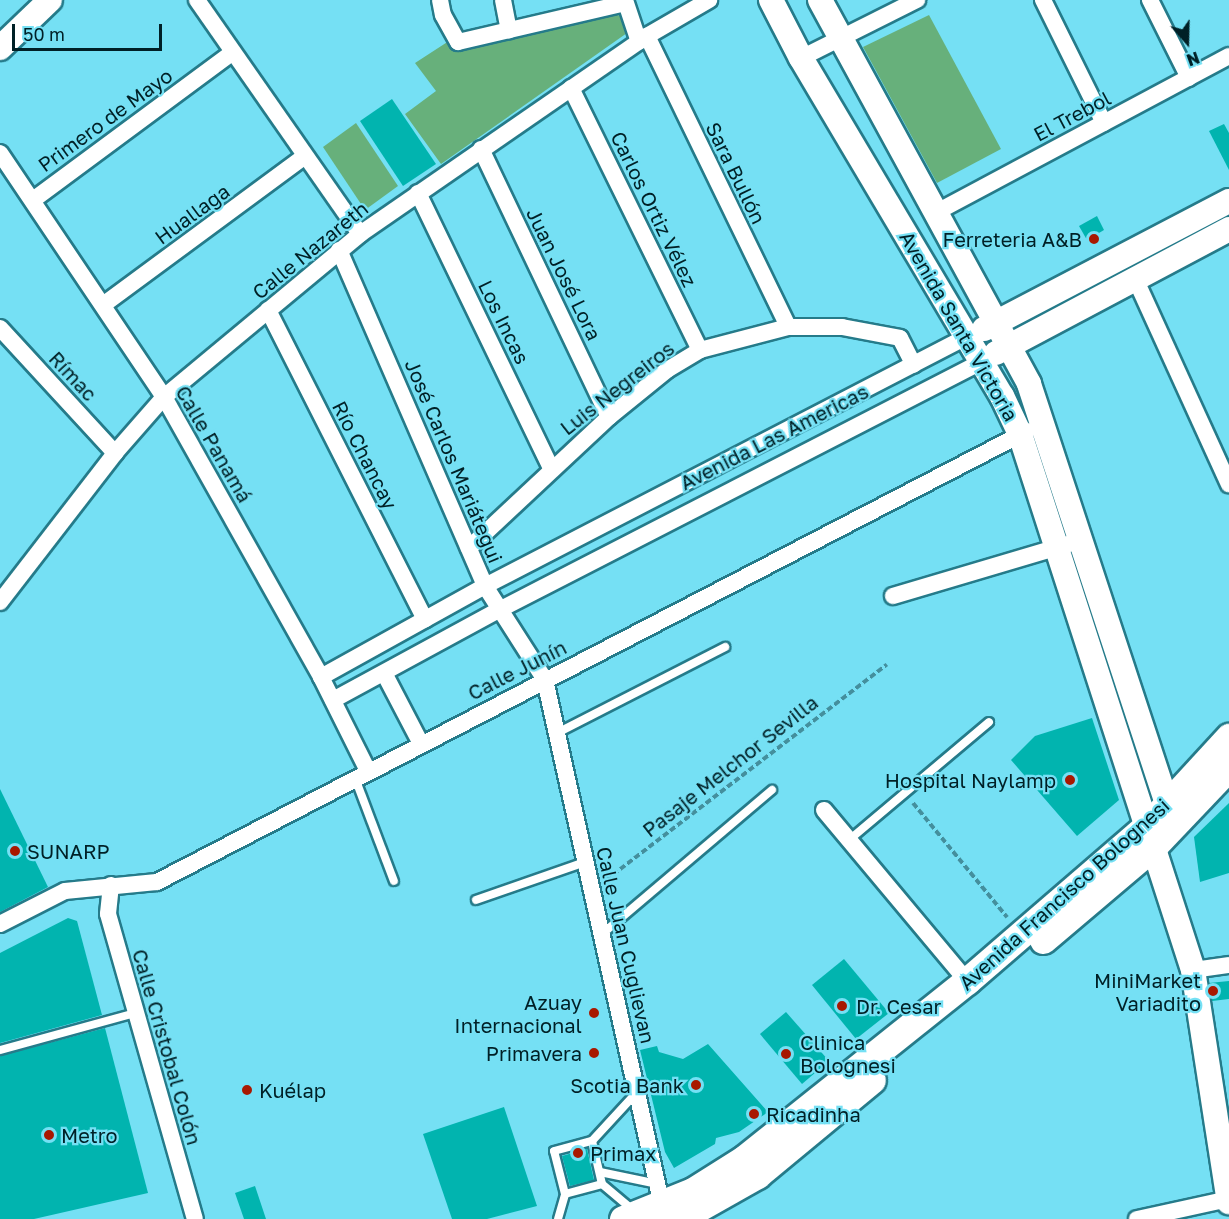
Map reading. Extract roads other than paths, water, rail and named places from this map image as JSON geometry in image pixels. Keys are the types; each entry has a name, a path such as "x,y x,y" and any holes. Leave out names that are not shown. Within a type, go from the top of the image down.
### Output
{"main road":[{"path":"0,48 50,0"},
{"name":"Avenida Santa Victoria","path":"771,0 801,58 981,362 1020,434 1071,543"},
{"name":"Avenida Santa Victoria","path":"820,0 839,40 1009,346 1044,423 1071,543 1161,824 1193,970 1229,1200"},
{"name":"Avenida Las Americas","path":"966,337 1226,210"},
{"name":"Avenida Las Americas","path":"981,362 1134,276 1229,229"},
{"name":"Avenida Francisco Bolognesi","path":"666,1207 745,1158 967,981 1021,934 1161,824 1229,737"},
{"name":"Avenida Francisco Bolognesi","path":"630,1216 666,1207 757,1175 1229,767"}],"street":[{"path":"197,0 360,234"},
{"path":"440,0 443,15 458,42 625,1"},
{"path":"503,0 509,30"},
{"name":"Calle Nazareth","path":"0,602 115,453 164,397 360,234 643,39 709,0"},
{"path":"801,58 917,0"},
{"path":"1043,0 1104,123"},
{"path":"1150,0 1189,78"},
{"name":"Sara Bullón","path":"625,1 788,327"},
{"name":"Primero de Mayo","path":"33,200 232,53"},
{"name":"El Trebol","path":"935,213 1229,56"},
{"name":"Carlos Ortiz Vélez","path":"571,88 700,350"},
{"name":"Juan José Lora","path":"481,149 609,417"},
{"name":"Calle Panamá","path":"0,153 164,397 321,677 333,700 362,774"},
{"name":"Huallaga","path":"103,305 305,156"},
{"name":"Los Incas","path":"418,194 551,468"},
{"name":"José Carlos Mariátegui","path":"339,250 485,586 545,680"},
{"path":"1134,276 1229,484"},
{"name":"Río Chancay","path":"268,310 425,619"},
{"name":"Luis Negreiros","path":"470,548 551,468 609,417 667,370 700,350 788,327 878,331 900,338 914,365"},
{"name":"Rímac","path":"0,328 115,453"},
{"name":"Avenida Las Americas","path":"321,677 485,586 966,337"},
{"name":"Avenida Las Americas","path":"333,700 499,610 981,362"},
{"name":"Calle Junín","path":"0,924 65,891 157,882 420,742 1044,423"},
{"path":"893,596 1071,543"},
{"path":"384,673 420,742"},
{"name":"Calle Juan Cuglievan","path":"545,680 591,891 666,1207"},
{"path":"824,810 967,981"},
{"name":"Calle Cristobal Colón","path":"111,885 108,914 195,1219"},
{"path":"1193,970 1229,965"},
{"path":"1137,1219 1229,1200"}],"lane":[{"path":"556,733 725,647"},
{"path":"849,840 989,722"},
{"path":"362,774 394,881"},
{"path":"601,934 772,790"},
{"path":"476,900 585,862"},
{"path":"0,1050 135,1013"},
{"path":"558,1219 565,1194 554,1151 592,1141 638,1091"},
{"path":"592,1141 602,1184 630,1216"},
{"path":"600,1172 666,1207"},
{"path":"565,1194 602,1184"}],"place":[{"name":"Ferreteria A&B","path":"1094,239"},
{"name":"Hospital Naylamp","path":"1070,780"},
{"name":"SUNARP","path":"15,851"},
{"name":"MiniMarket Variadito","path":"1213,991"},
{"name":"Dr. Cesar","path":"842,1006"},
{"name":"Azuay Internacional","path":"594,1013"},
{"name":"Primavera","path":"594,1053"},
{"name":"Clinica Bolognesi","path":"786,1054"},
{"name":"Scotia Bank","path":"696,1085"},
{"name":"Kuélap","path":"247,1090"},
{"name":"Ricadinha","path":"754,1114"},
{"name":"Metro","path":"49,1135"},
{"name":"Primax","path":"578,1153"}]}
